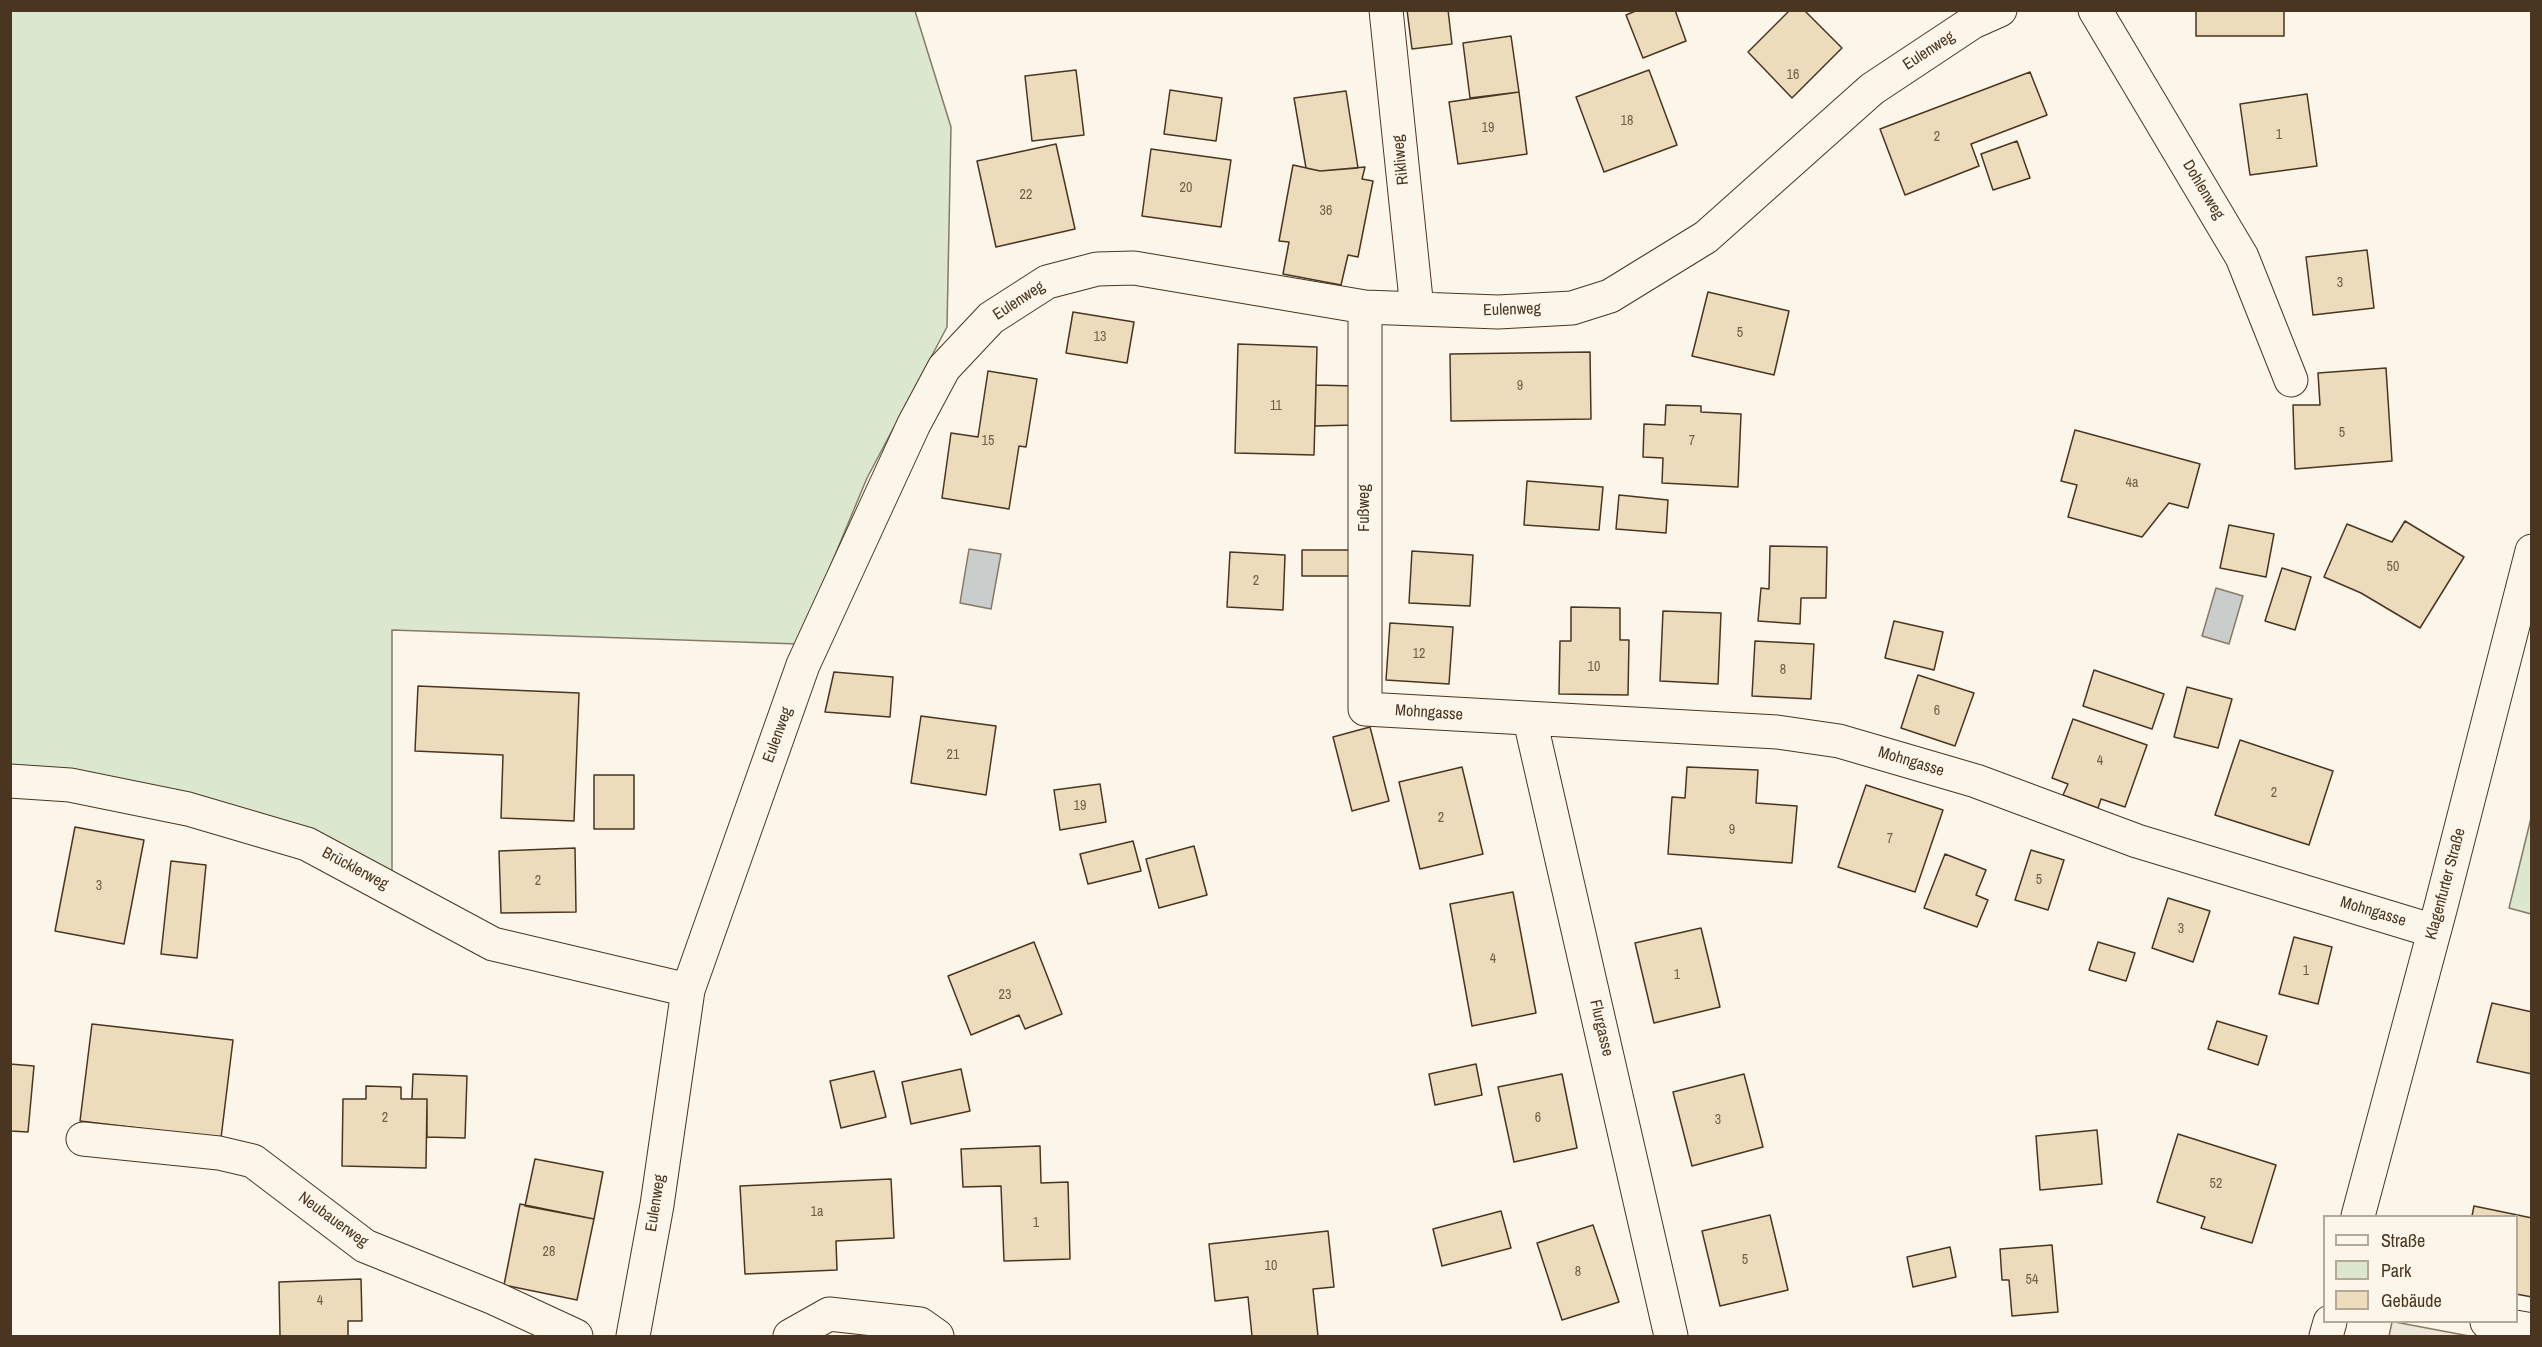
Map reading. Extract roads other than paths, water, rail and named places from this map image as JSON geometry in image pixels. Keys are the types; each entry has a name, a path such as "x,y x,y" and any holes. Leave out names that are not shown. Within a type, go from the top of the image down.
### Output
{"street":[{"name":"Rikliweg","path":"1386,10 1417,309"},
{"name":"Eulenweg","path":"633,1336 657,1205 688,990 803,664 914,424 944,368 991,318 1047,282 1113,267 1134,268 1365,307 1498,312 1572,308 1610,296 1706,237 1872,89 1974,22 2000,10"},
{"name":"Dohlenweg","path":"2095,10 2242,257 2291,380"},
{"name":"Fußweg","path":"1365,307 1365,709"},
{"name":"Klagenfurter Straße","path":"2358,1215 2530,560"},
{"name":"Mohngasse","path":"1365,709 1777,732 1839,741 1976,781 2137,841 2434,931"},
{"name":"Flurgasse","path":"1530,720 1671,1336"},
{"name":"Brücklerweg","path":"10,781 70,785 188,809 307,844 494,944 688,990"},
{"name":"Neubauerweg","path":"83,1139 219,1153 253,1161 365,1246 494,1298 576,1336"},
{"path":"790,1336 829,1314 920,1324 937,1336"},
{"path":"2493,1323 2532,1330"}]}
